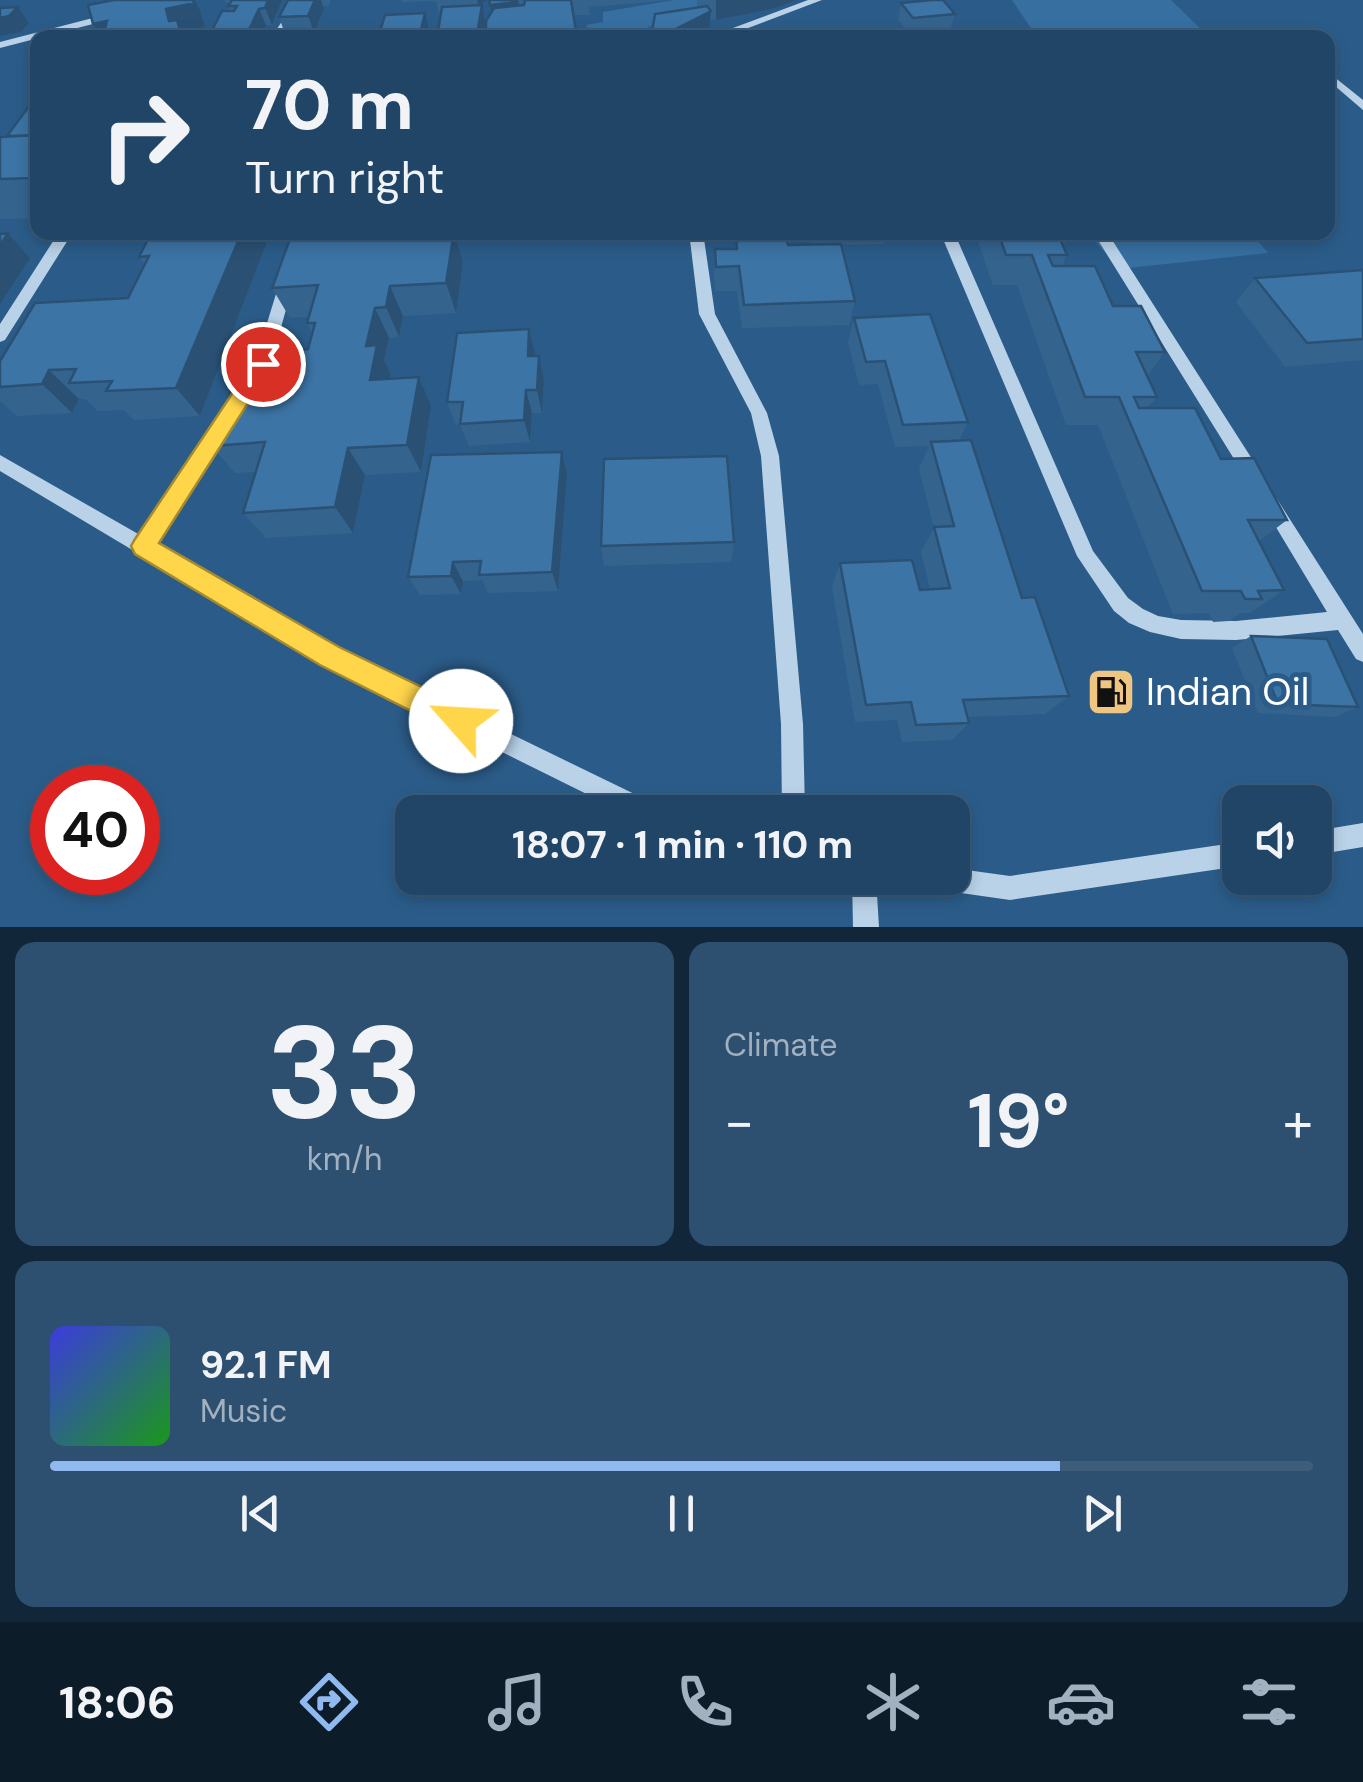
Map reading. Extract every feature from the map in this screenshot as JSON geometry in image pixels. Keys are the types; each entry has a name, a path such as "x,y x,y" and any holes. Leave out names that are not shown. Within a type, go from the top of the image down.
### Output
{"street":[{"path":"281,30 301,0"},
{"path":"733,30 817,0"},
{"path":"58,30 128,12"},
{"path":"0,45 30,37"},
{"path":"1335,82 1363,106"},
{"path":"0,336 61,240"},
{"path":"697,240 706,314 759,413 770,456 793,795"},
{"path":"949,240 1086,556 1133,615 1178,632 1343,620"},
{"path":"1105,240 1363,652"},
{"path":"143,546 263,364 290,270"},
{"path":"0,462 329,656 611,795"},
{"path":"1332,840 1363,835"},
{"path":"970,882 1010,888 1222,857"},
{"path":"865,895 866,927"}],"shaded area":[{"path":"674,0 704,0 697,19 648,27 649,30 589,30 586,25 603,22 603,12"},
{"path":"1012,0 1171,0 1202,30 1032,30"},
{"path":"1094,240 1257,240 1268,253 1119,269"}],"building":[{"path":"114,0 194,3 166,9 169,21 177,20 180,30 105,30 107,21 93,24 88,5"},
{"path":"232,0 268,0 249,30 212,30 222,11 234,11 237,6 228,6"},
{"path":"288,0 315,0 308,16 279,17"},
{"path":"489,0 516,0 516,2 490,5"},
{"path":"525,0 571,0 576,30 486,30 486,21 494,8 524,5"},
{"path":"943,0 955,14 913,18 901,3"},
{"path":"482,5 478,29 438,30 442,7"},
{"path":"707,6 711,11 674,30 652,30 655,14"},
{"path":"18,7 9,16 0,18 0,8"},
{"path":"425,13 421,30 380,30 385,15"},
{"path":"30,105 30,135 7,136"},
{"path":"30,135 30,178 0,179 0,137"},
{"path":"148,240 239,240 176,388 106,391 112,381 69,383 76,369 49,370 42,384 0,387 0,361 35,303 128,298 149,256 139,257"},
{"path":"290,240 453,240 446,283 390,286 386,307 375,308 366,346 377,345 370,380 419,377 407,445 348,448 335,507 243,513 265,442 212,446 238,372 293,369 299,350 308,349 315,323 307,323 318,285 272,288"},
{"path":"736,240 787,240 788,245 841,244 855,301 744,305 739,266 716,267 715,249 737,249"},
{"path":"1001,240 1060,240 1067,255 1048,255 1053,266 1095,266 1113,306 1141,306 1165,352 1136,352 1157,397 1134,397 1139,408 1195,408 1221,459 1254,458 1287,520 1248,520 1284,590 1258,591 1262,599 1245,599 1241,591 1202,591 1119,397 1085,397 1032,255 1006,255"},
{"path":"1363,270 1363,339 1307,343 1255,278"},
{"path":"930,314 968,422 903,425 885,361 866,362 854,318"},
{"path":"529,329 528,356 539,356 537,390 526,390 524,420 460,424 463,402 447,402 457,333"},
{"path":"971,440 1022,598 1035,597 1069,696 963,700 969,723 916,725 911,702 866,705 840,563 912,560 920,590 950,588 934,527 954,526 931,442"},
{"path":"562,452 552,572 479,575 481,561 453,562 451,576 408,577 431,455"},
{"path":"727,456 734,542 601,546 604,459"},
{"path":"1251,636 1327,639 1358,707 1278,704"}],"place":[{"name":"Indian Oil","path":"1111,692"}],"route":[{"path":"263,364 143,546 329,656 461,721"}]}
